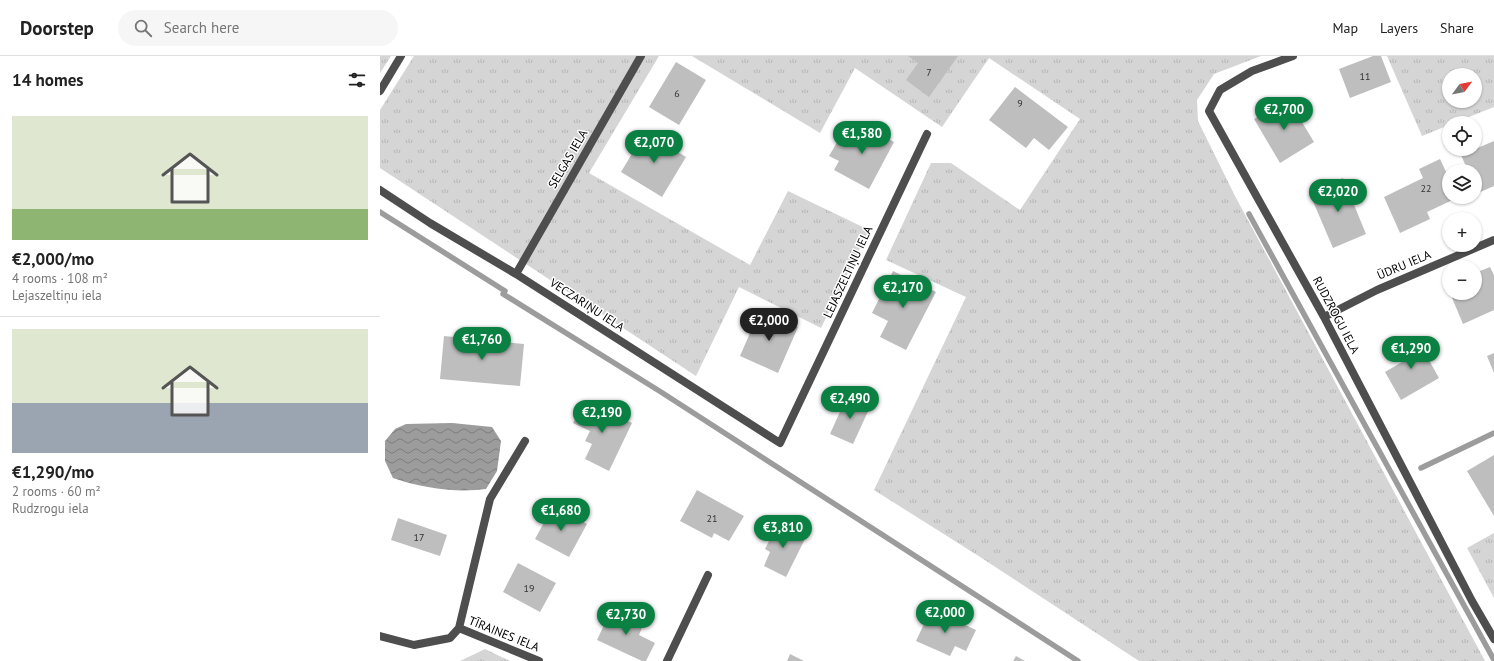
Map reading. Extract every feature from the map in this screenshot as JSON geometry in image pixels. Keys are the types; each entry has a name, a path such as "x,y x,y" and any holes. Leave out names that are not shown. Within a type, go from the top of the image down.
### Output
{"street":[{"path":"380,91 401,56"},
{"name":"SELGAS IELA","path":"516,274 641,56"},
{"name":"RUDZROGU IELA","path":"1293,56 1252,71 1220,90 1209,111 1324,317 1472,601 1494,638"},
{"name":"LEJASZELTIŅU IELA","path":"780,443 927,134"},
{"name":"VECZARIŅU IELA","path":"380,190 430,223 516,274 780,443"},
{"name":"ŪDRU IELA","path":"1324,317 1378,290 1494,240"},
{"path":"380,636 414,645 450,638 459,628 490,499 525,441"},
{"path":"667,661 708,576"},
{"name":"TĪRAINES IELA","path":"459,628 539,661"}],"green space":[{"path":"380,56 391,56 380,73"},
{"path":"414,56 659,56 589,173 750,265 788,191 869,230 821,328 739,287 696,376 380,168 380,110"},
{"path":"692,56 1261,56 1214,74 1197,100 1198,121 1235,196 1485,661 1139,661 977,555 874,490 966,297 886,260 931,163 951,163 1020,210 1080,119 989,58 942,127 855,68 820,133"},
{"path":"1387,56 1494,56 1494,107 1472,116 1442,116 1442,128 1422,136"},
{"path":"1494,533 1494,598 1467,548"},
{"path":"485,649 510,661 460,661"}],"water":[{"path":"452,423 492,427 501,441 497,471 486,489 439,489 393,478 385,461 385,441 395,429 406,424"}],"building":[{"path":"908,56 958,56 929,97 906,80 918,63"},
{"path":"1373,56 1381,56 1391,82 1350,98 1339,69"},
{"path":"676,62 706,80 679,125 649,107"},
{"path":"1015,87 1068,127 1049,150 1034,138 1026,148 989,120"},
{"path":"1288,99 1314,142 1280,163 1254,119"},
{"path":"859,123 894,142 869,189 834,170 839,161 829,156 839,139 847,144"},
{"path":"645,132 686,157 662,197 621,172"},
{"path":"1494,141 1494,186 1482,191 1482,164 1465,164 1461,156 1482,156 1482,146"},
{"path":"1440,159 1442,164 1442,204 1444,204 1427,212 1430,219 1400,233 1384,197 1423,178 1419,169"},
{"path":"1343,178 1366,234 1333,248 1309,192"},
{"path":"1490,267 1494,275 1494,310 1463,324 1453,300 1482,300 1482,270"},
{"path":"893,271 936,292 906,350 880,337 888,321 872,313"},
{"path":"760,310 798,327 778,373 740,356"},
{"path":"444,336 524,344 520,386 440,379"},
{"path":"1416,337 1439,378 1401,400 1385,372 1402,362 1395,349"},
{"path":"1494,353 1494,373 1487,356"},
{"path":"847,396 870,407 853,444 830,434"},
{"path":"585,400 632,423 609,471 585,459 592,444 585,441 590,431 573,423"},
{"path":"1494,455 1494,516 1467,471"},
{"path":"697,490 744,516 729,541 714,533 712,538 680,521"},
{"path":"553,506 587,524 569,557 535,539"},
{"path":"398,518 447,535 440,556 391,540"},
{"path":"778,523 806,537 786,577 764,566 770,552 765,549"},
{"path":"518,563 556,583 540,612 503,592"},
{"path":"612,608 644,623 639,635 655,643 646,661 642,661 597,640"},
{"path":"931,609 976,630 966,651 955,646 950,656 916,641"},
{"path":"790,654 804,661 787,661"},
{"path":"1016,656 1025,661 1013,661"}],"waterway":[{"path":"380,212 505,291 503,294 661,392 1078,661"},
{"path":"1249,214 1494,660"},
{"path":"1421,468 1494,433"}]}
